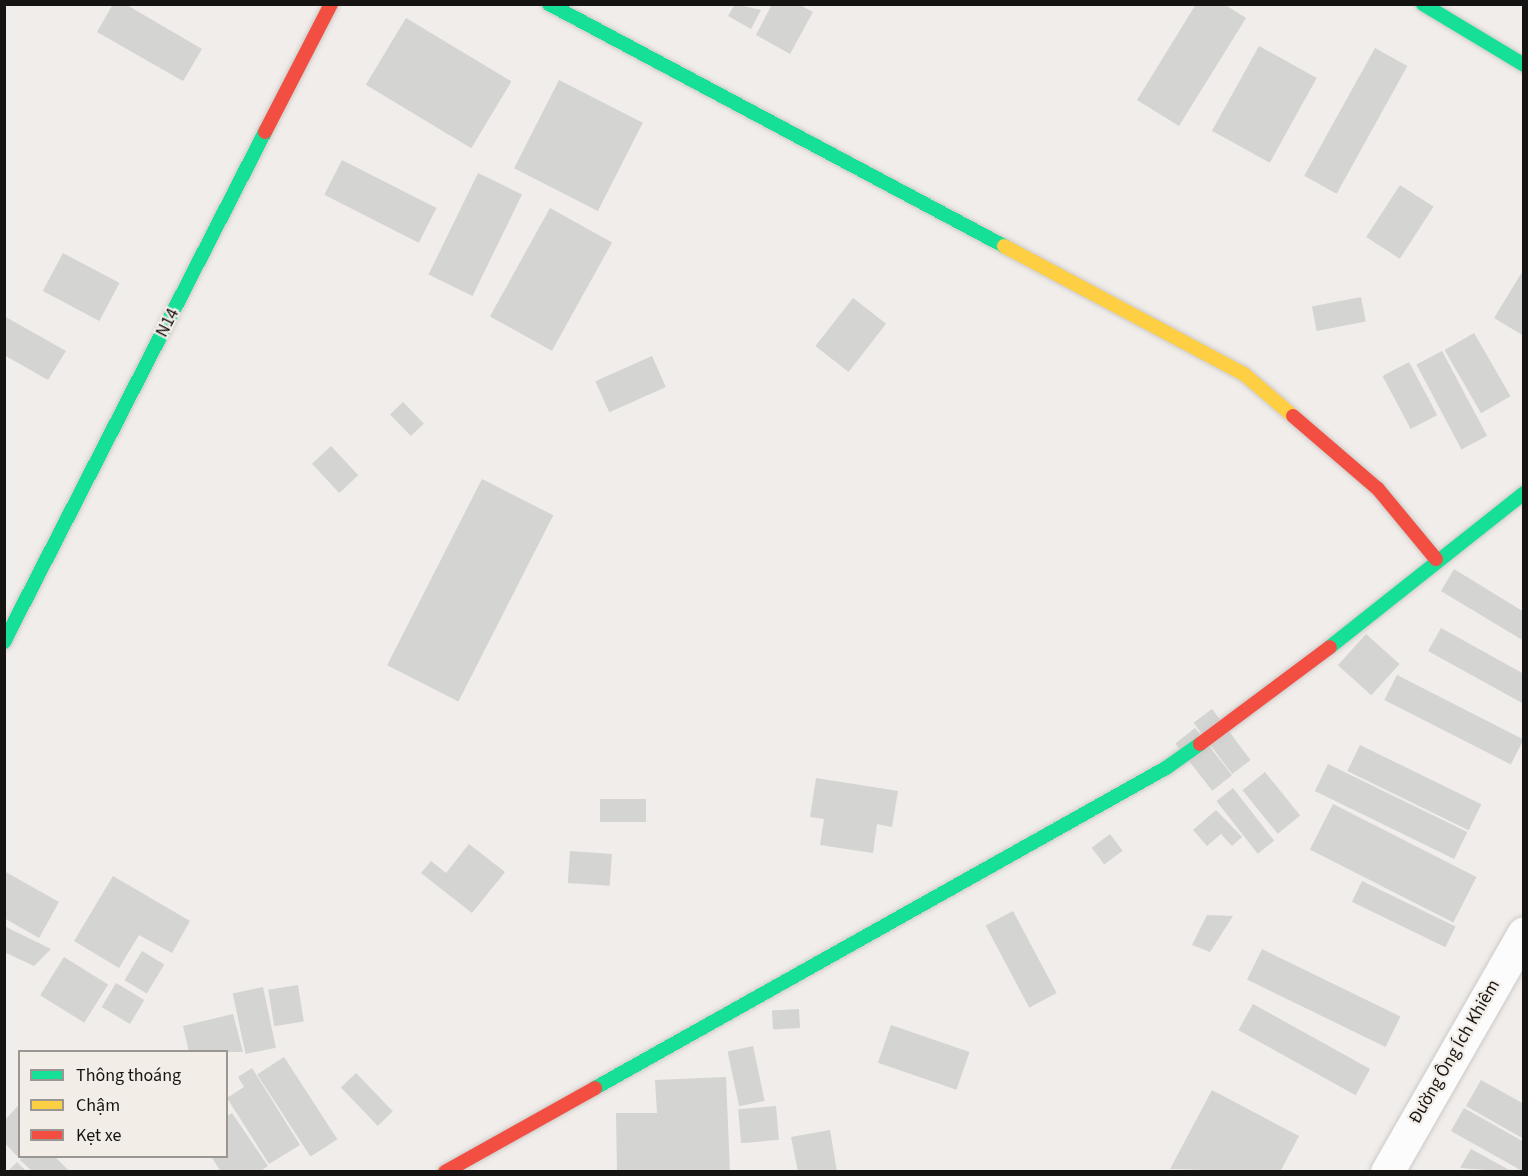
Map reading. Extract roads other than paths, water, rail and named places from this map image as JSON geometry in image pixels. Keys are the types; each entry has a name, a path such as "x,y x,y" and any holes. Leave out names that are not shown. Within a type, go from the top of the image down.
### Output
{"street":[{"name":"N14","path":"4,642 331,4"},
{"path":"549,4 1244,374 1378,489 1436,559"},
{"path":"1423,4 1524,65"},
{"path":"445,1172 1166,768 1282,686 1436,559 1524,493"},
{"name":"Đường Ông Ích Khiêm","path":"1387,1172 1524,933"}]}
